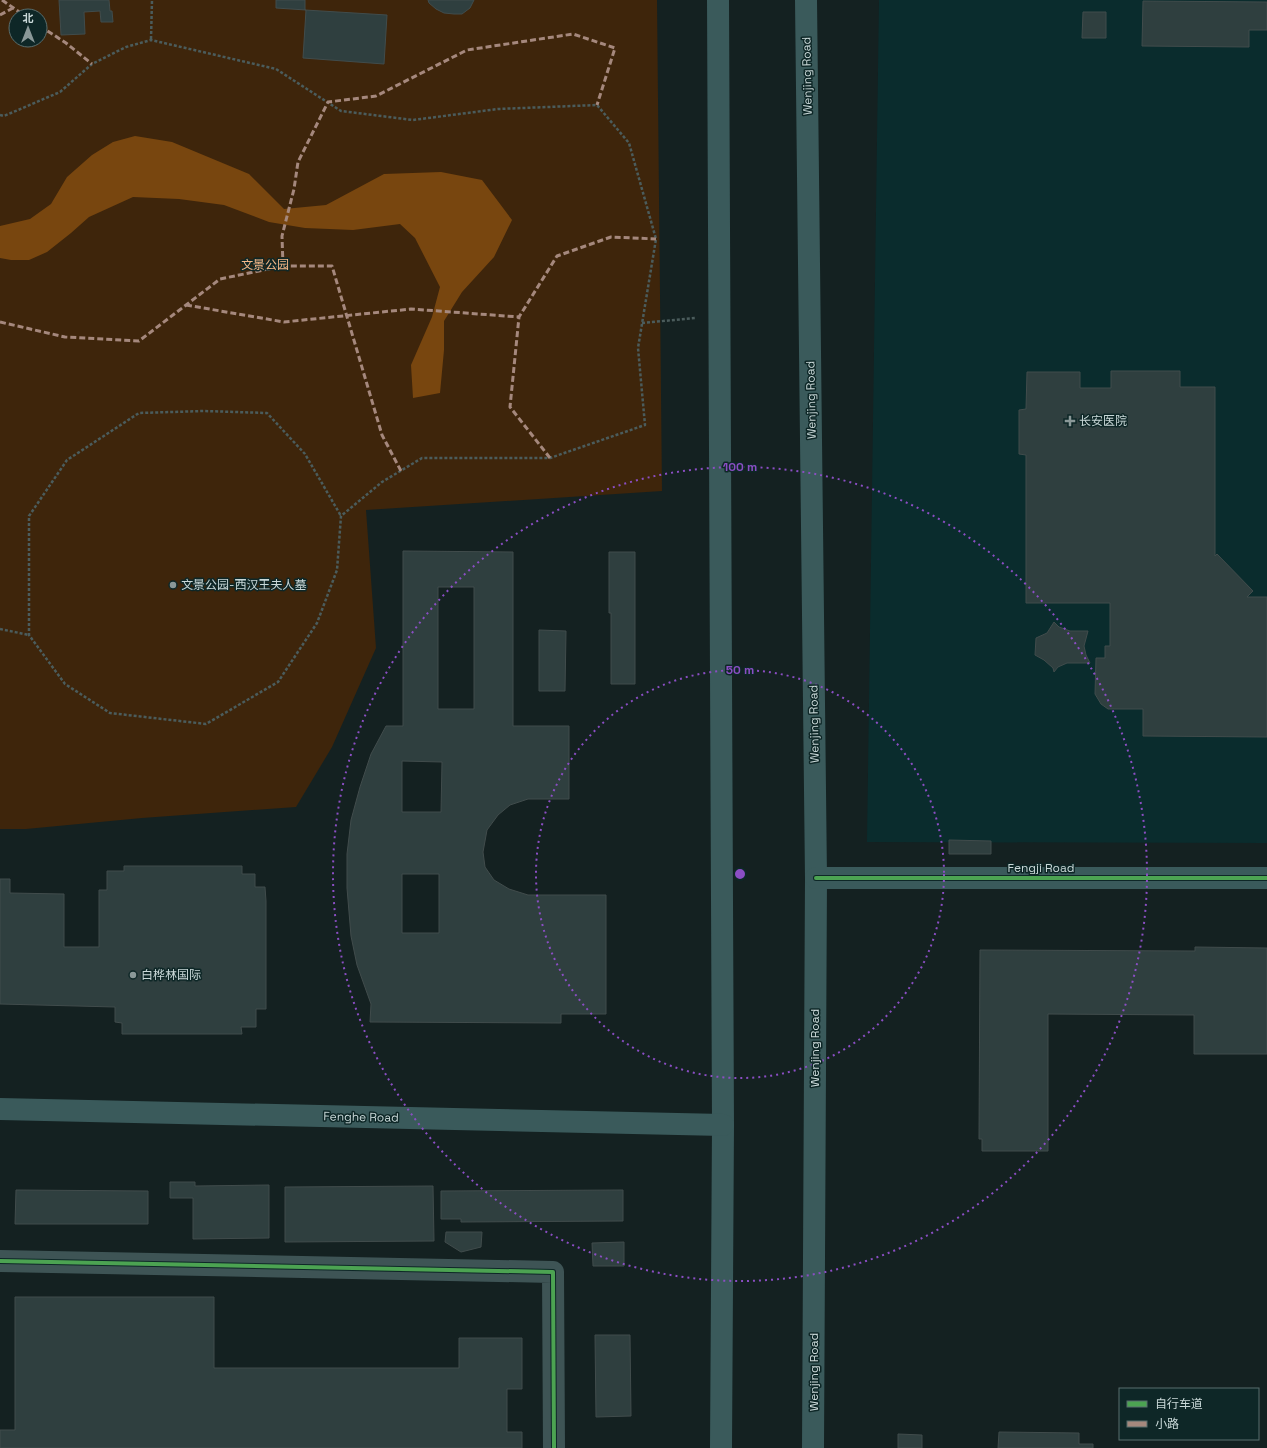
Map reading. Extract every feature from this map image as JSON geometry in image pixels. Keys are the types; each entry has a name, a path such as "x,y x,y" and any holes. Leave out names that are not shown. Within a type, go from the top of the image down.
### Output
{"main road":[{"path":"718,0 723,1125 720,1448"},
{"name":"Wenjing Road","path":"806,0 816,878 813,1448"},
{"name":"Fengji Road","path":"816,878 1267,878"},
{"name":"Fenghe Road","path":"0,1109 723,1125"}],"street":[{"path":"0,1261 553,1272 554,1448"}],"path":[{"path":"150,40 152,0"},
{"path":"0,115 4,116 60,92 92,64 126,47 150,40 276,68 341,111 413,120 498,109 597,105 629,143 656,239 638,348 645,425 550,458 422,458 382,482 341,516"},
{"path":"642,323 719,315"},
{"path":"204,411 267,413 305,454 341,516 337,570 317,623 278,682 206,724 110,713 65,684 29,635 29,516 67,460 139,413 204,411"},
{"path":"0,629 29,635"}],"shaded area":[{"name":"长安医院","path":"879,0 1267,0 1267,843 867,842"},
{"path":"135,136 172,142 249,174 284,209 326,205 384,174 441,172 482,180 512,220 494,257 462,292 444,321 444,350 440,393 413,398 411,365 432,317 440,287 415,238 400,224 353,230 305,228 269,222 224,205 179,199 133,197 89,217 47,252 29,260 11,260 0,258 0,226 30,219 51,204 67,177 92,155 113,142"}],"green space":[{"name":"文景公园","path":"0,0 657,0 662,491 366,510 376,648 332,747 296,807 142,818 26,829 0,829"}],"building":[{"path":"59,0 109,0 113,22 101,22 100,11 84,12 85,34 61,35"},
{"path":"276,0 305,0 305,10 276,8"},
{"path":"428,0 474,0 470,8 462,14 454,14 444,13 436,9 429,3"},
{"path":"1143,1 1267,2 1267,30 1249,30 1249,47 1142,46"},
{"path":"306,10 387,15 384,64 303,58"},
{"path":"1083,12 1106,12 1106,38 1082,38"},
{"path":"1111,371 1180,371 1180,387 1215,387 1215,556 1217,554 1253,591 1247,597 1267,597 1267,737 1143,736 1143,709 1108,709 1101,704 1095,694 1096,658 1105,658 1105,646 1110,646 1110,603 1026,603 1026,455 1019,454 1019,410 1026,409 1027,372 1080,372 1080,388 1111,388"},
{"path":"403,551 513,552 513,726 569,726 569,799 528,799 510,805 498,815 487,830 483,852 485,867 494,880 509,889 528,895 606,895 606,1014 561,1014 561,1023 370,1022 371,1004 357,965 351,936 347,888 347,854 351,820 371,754 386,726 403,726","holes":["438,587 474,587 474,709 438,709","402,761 442,762 441,812 402,812","402,874 439,874 439,933 402,933"]},
{"path":"609,552 635,552 635,684 611,684"},
{"path":"1054,622 1059,627 1070,631 1088,631 1084,646 1090,663 1067,663 1058,667 1054,672 1053,668 1044,660 1035,655 1036,638 1047,633"},
{"path":"539,630 566,631 565,691 539,691"},
{"path":"949,840 991,841 991,854 949,854"},
{"name":"白桦林国际","path":"124,866 242,866 242,874 255,874 255,887 265,887 266,901 266,1009 256,1009 256,1027 241,1027 242,1034 122,1034 122,1023 115,1022 115,1007 0,1004 0,879 10,879 10,893 64,894 64,947 99,947 99,890 107,890 107,871 124,871"},
{"path":"1195,947 1267,948 1267,1054 1194,1054 1194,1015 1048,1014 1048,1151 982,1151 982,1139 979,1139 980,950 1195,951"},
{"path":"170,1182 195,1182 195,1186 269,1185 269,1238 193,1239 193,1198 170,1198"},
{"path":"433,1186 434,1241 285,1242 285,1187"},
{"path":"16,1190 148,1191 148,1224 15,1224"},
{"path":"623,1190 623,1221 461,1222 461,1219 441,1219 441,1191"},
{"path":"446,1232 482,1232 481,1247 461,1252 445,1242"},
{"path":"624,1242 624,1266 593,1266 592,1243"},
{"path":"15,1297 214,1297 214,1368 459,1368 459,1338 522,1338 522,1389 507,1389 507,1432 522,1432 522,1448 0,1448 0,1430 15,1430"},
{"path":"595,1335 630,1335 631,1416 596,1417"},
{"path":"999,1432 1079,1433 1079,1444 1093,1444 1093,1448 998,1448"},
{"path":"898,1434 922,1435 922,1448 898,1448"}],"marked path":[{"path":"2,0 14,8"},
{"path":"0,15 8,11"},
{"path":"48,31 66,43 92,64"},
{"path":"283,266 282,236 294,189 298,162 328,102 376,96 467,50 573,34 615,48 597,105"},
{"path":"550,458 510,407 519,317 557,256 611,237 656,239"},
{"path":"0,322 65,337 139,341 220,279 283,266 332,266 382,435 401,471"},
{"path":"186,305 284,322 411,309 519,317"}],"cycle path":[{"path":"816,878 1267,878"},
{"path":"0,1261 553,1272 554,1448"}],"place":[{"name":"长安医院","path":"1070,421"},
{"name":"文景公园-西汉王夫人墓","path":"173,585"},
{"name":"白桦林国际","path":"133,975"}]}
